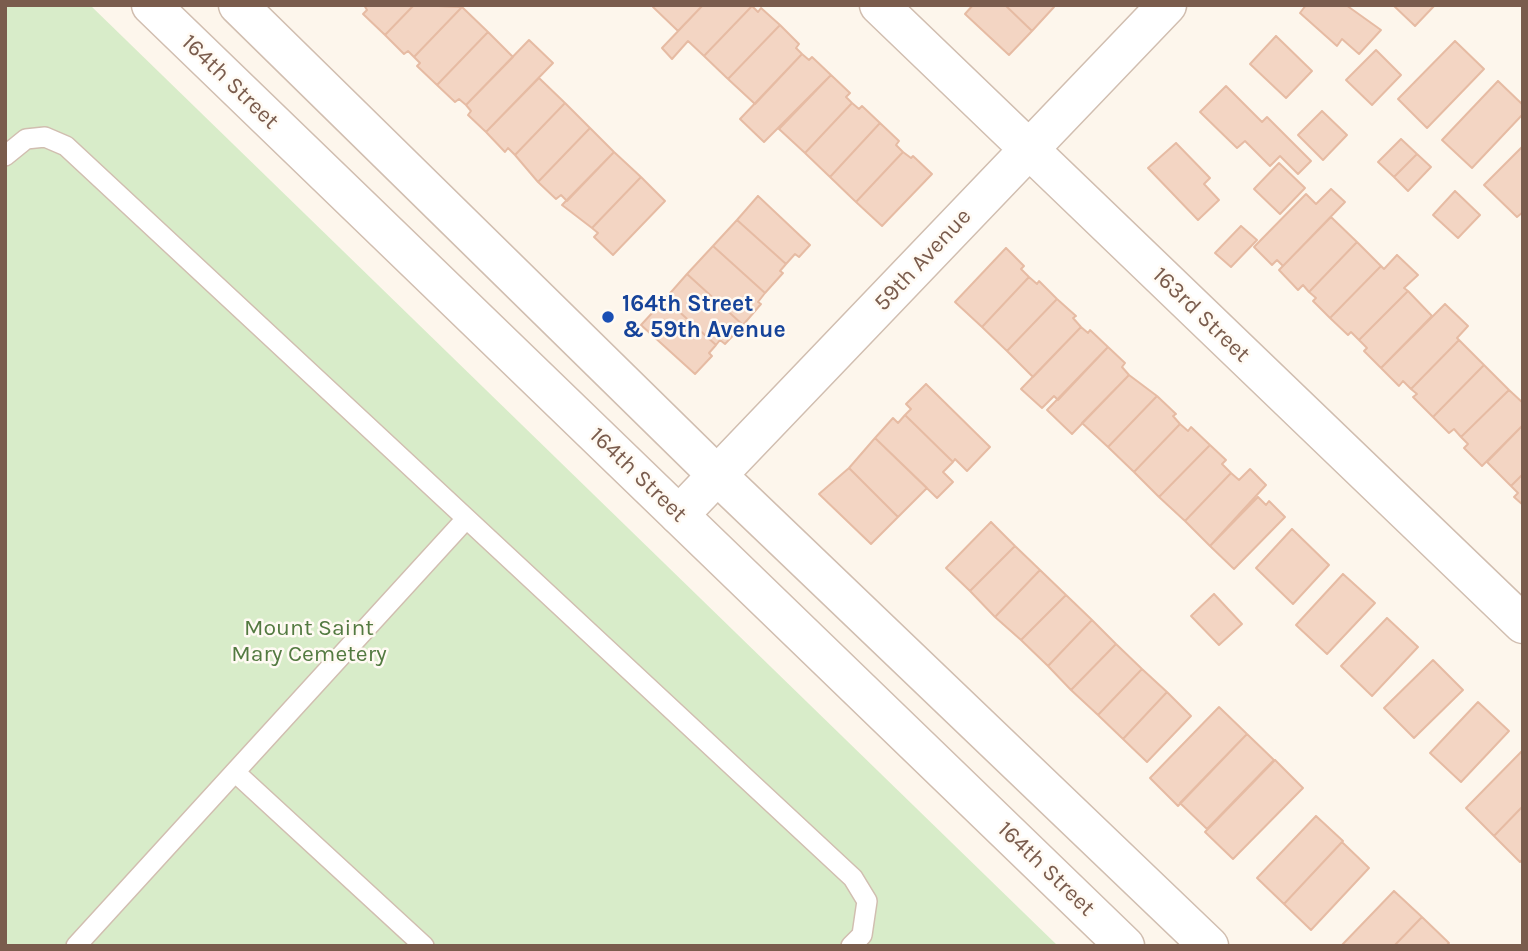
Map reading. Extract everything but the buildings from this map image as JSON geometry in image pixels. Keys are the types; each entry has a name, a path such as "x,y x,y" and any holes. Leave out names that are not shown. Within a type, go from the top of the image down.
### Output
{"street":[{"name":"164th Street","path":"151,5 1125,946"},
{"path":"238,5 718,475 1209,946"},
{"name":"163rd Street","path":"879,5 1523,624"},
{"name":"59th Avenue","path":"680,515 1167,5"}],"lane":[{"path":"5,156 26,139 45,137 66,146 853,878 867,901 862,934 851,946"},
{"path":"76,946 467,519"},
{"path":"236,773 424,946"}],"green space":[{"name":"Mount Saint Mary Cemetery","path":"5,5 90,5 1058,946 5,946"}],"place":[{"name":"164th Street & 59th Avenue","path":"608,317"}]}
